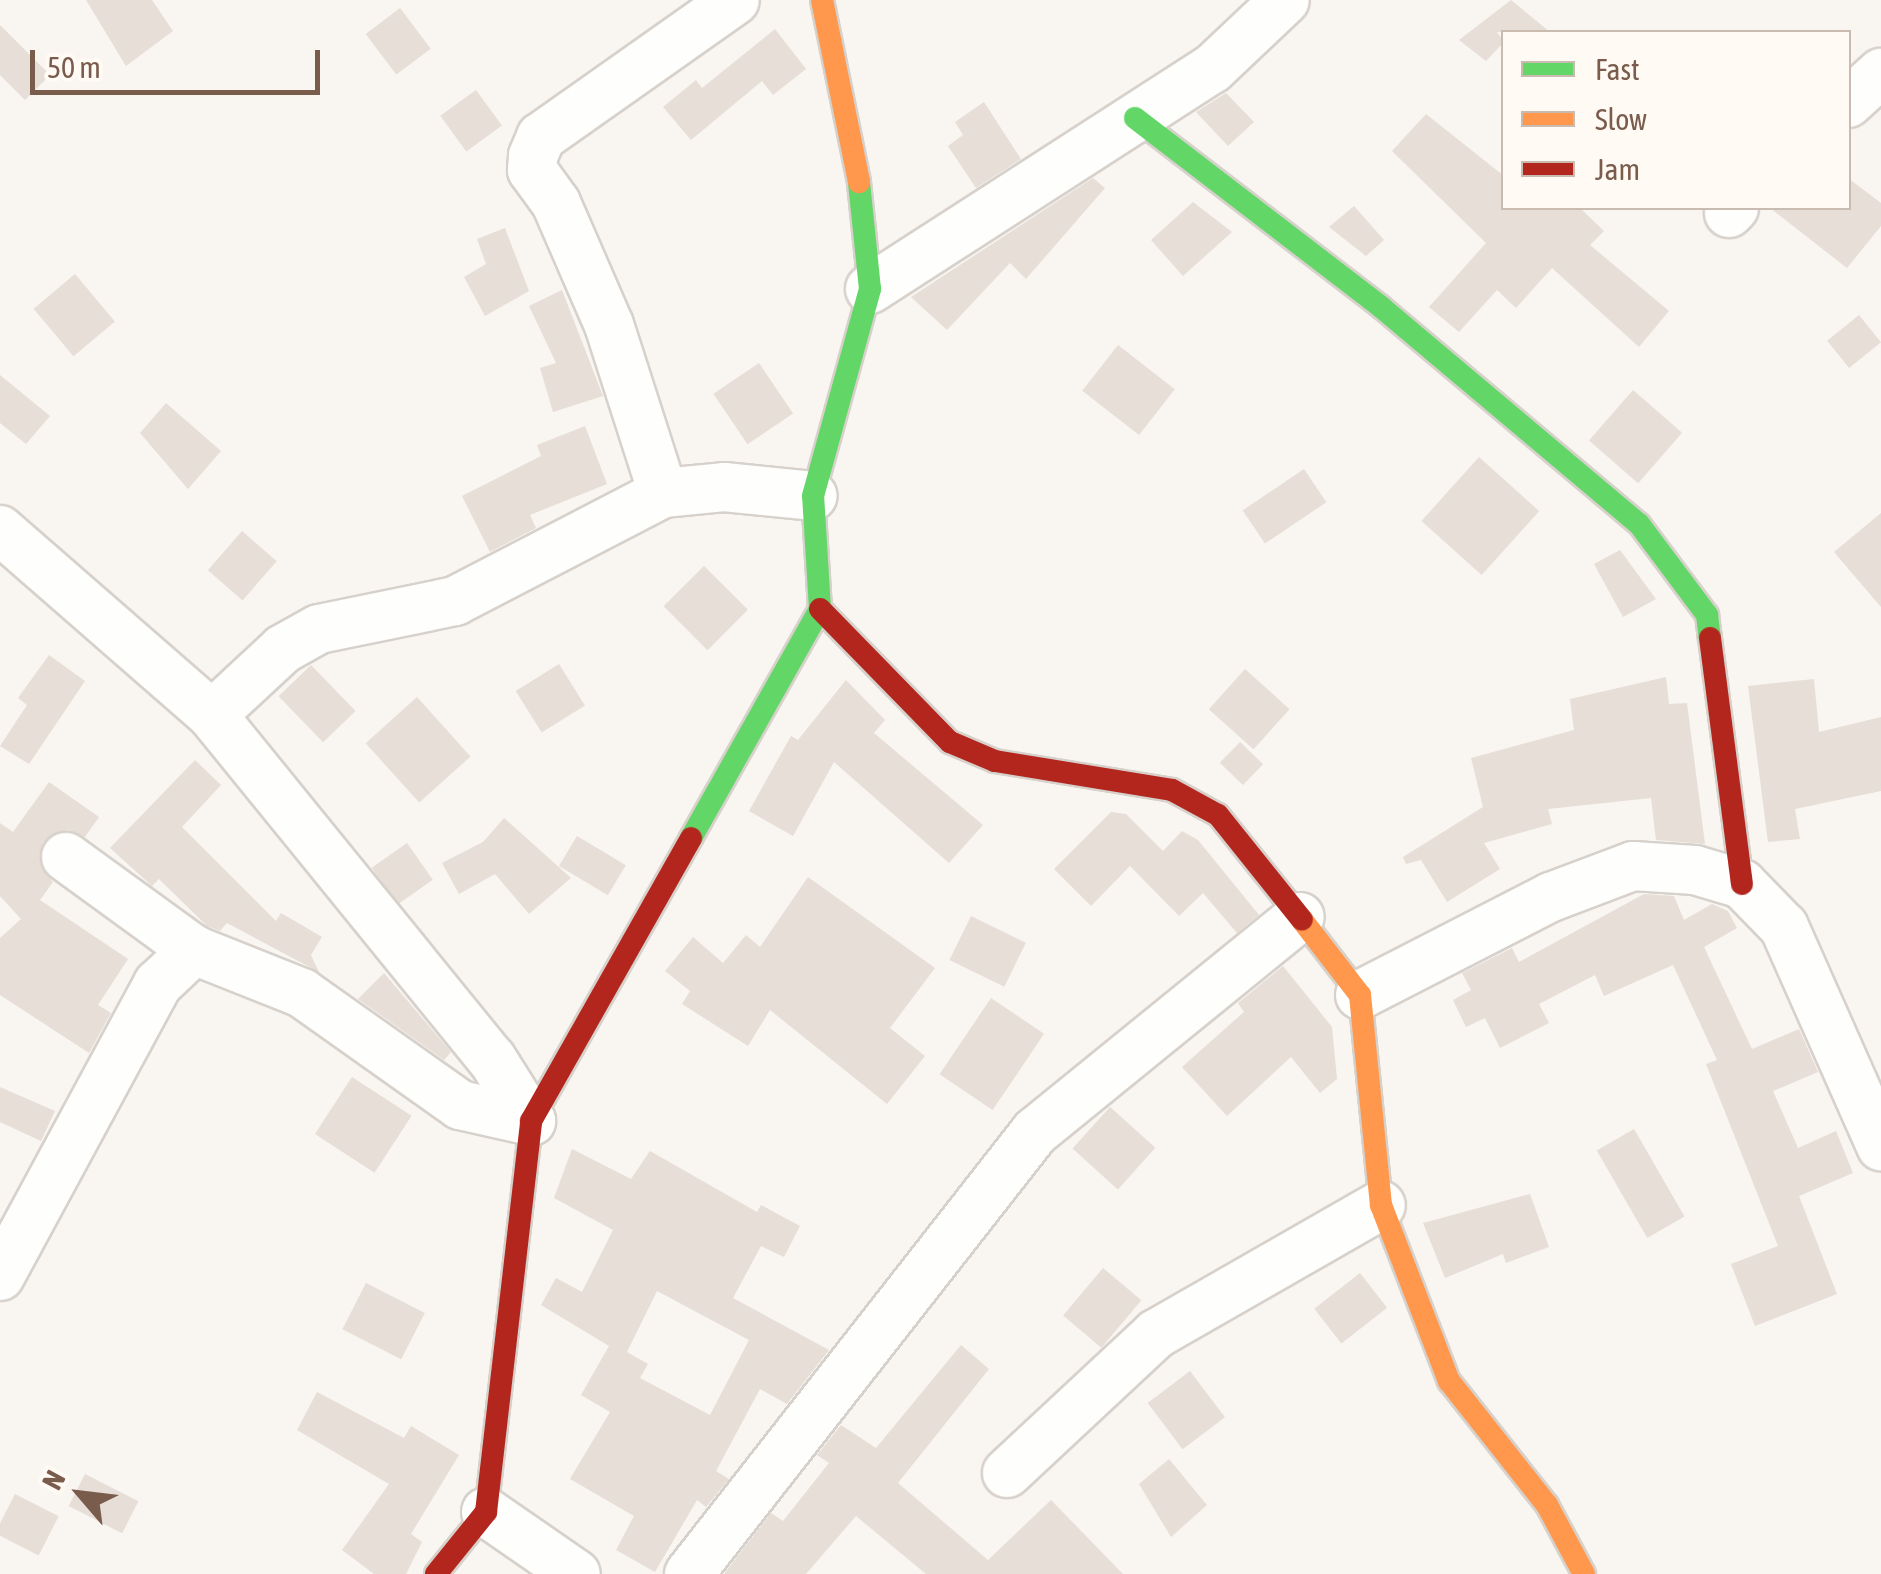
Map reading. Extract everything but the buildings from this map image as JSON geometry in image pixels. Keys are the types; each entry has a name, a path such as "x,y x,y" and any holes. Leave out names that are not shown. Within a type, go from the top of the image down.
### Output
{"street":[{"path":"663,492 609,325 556,203 532,170 533,156 541,137 735,0"},
{"path":"436,1574 486,1512 531,1121 820,609 812,496 870,289 855,139 822,0"},
{"path":"870,289 1212,69 1285,0"},
{"path":"1851,100 1881,73"},
{"path":"1135,118 1381,307 1639,524 1707,614 1742,884"},
{"path":"212,715 283,649 319,630 455,602 663,492 724,487 812,496"},
{"path":"0,530 212,715 492,1059 531,1121"},
{"path":"820,609 950,742 995,761 1172,790 1218,814 1300,917 1360,996 1382,1205 1449,1381 1547,1505 1584,1574"},
{"path":"66,857 194,950 302,993 460,1105 531,1121"},
{"path":"1360,996 1552,898 1633,866 1695,870 1742,884 1784,926 1881,1146"},
{"path":"689,1574 1035,1132 1300,917"},
{"path":"0,1276 158,984 194,950"},
{"path":"1007,1473 1156,1334 1382,1205"},
{"path":"486,1512 576,1574"}],"traffic: fast":[{"path":"1135,118 1381,307 1639,524 1707,615 1710,638"},
{"path":"691,838 820,609 813,496 870,289 859,182"}],"traffic: slow":[{"path":"822,0 859,182"},
{"path":"1302,920 1360,995 1381,1205 1449,1381 1547,1505 1584,1574"}],"traffic: jam":[{"path":"820,609 950,742 995,761 1172,790 1218,815 1302,920"},
{"path":"1710,638 1742,884"},
{"path":"436,1574 486,1512 531,1121 691,838"}]}
